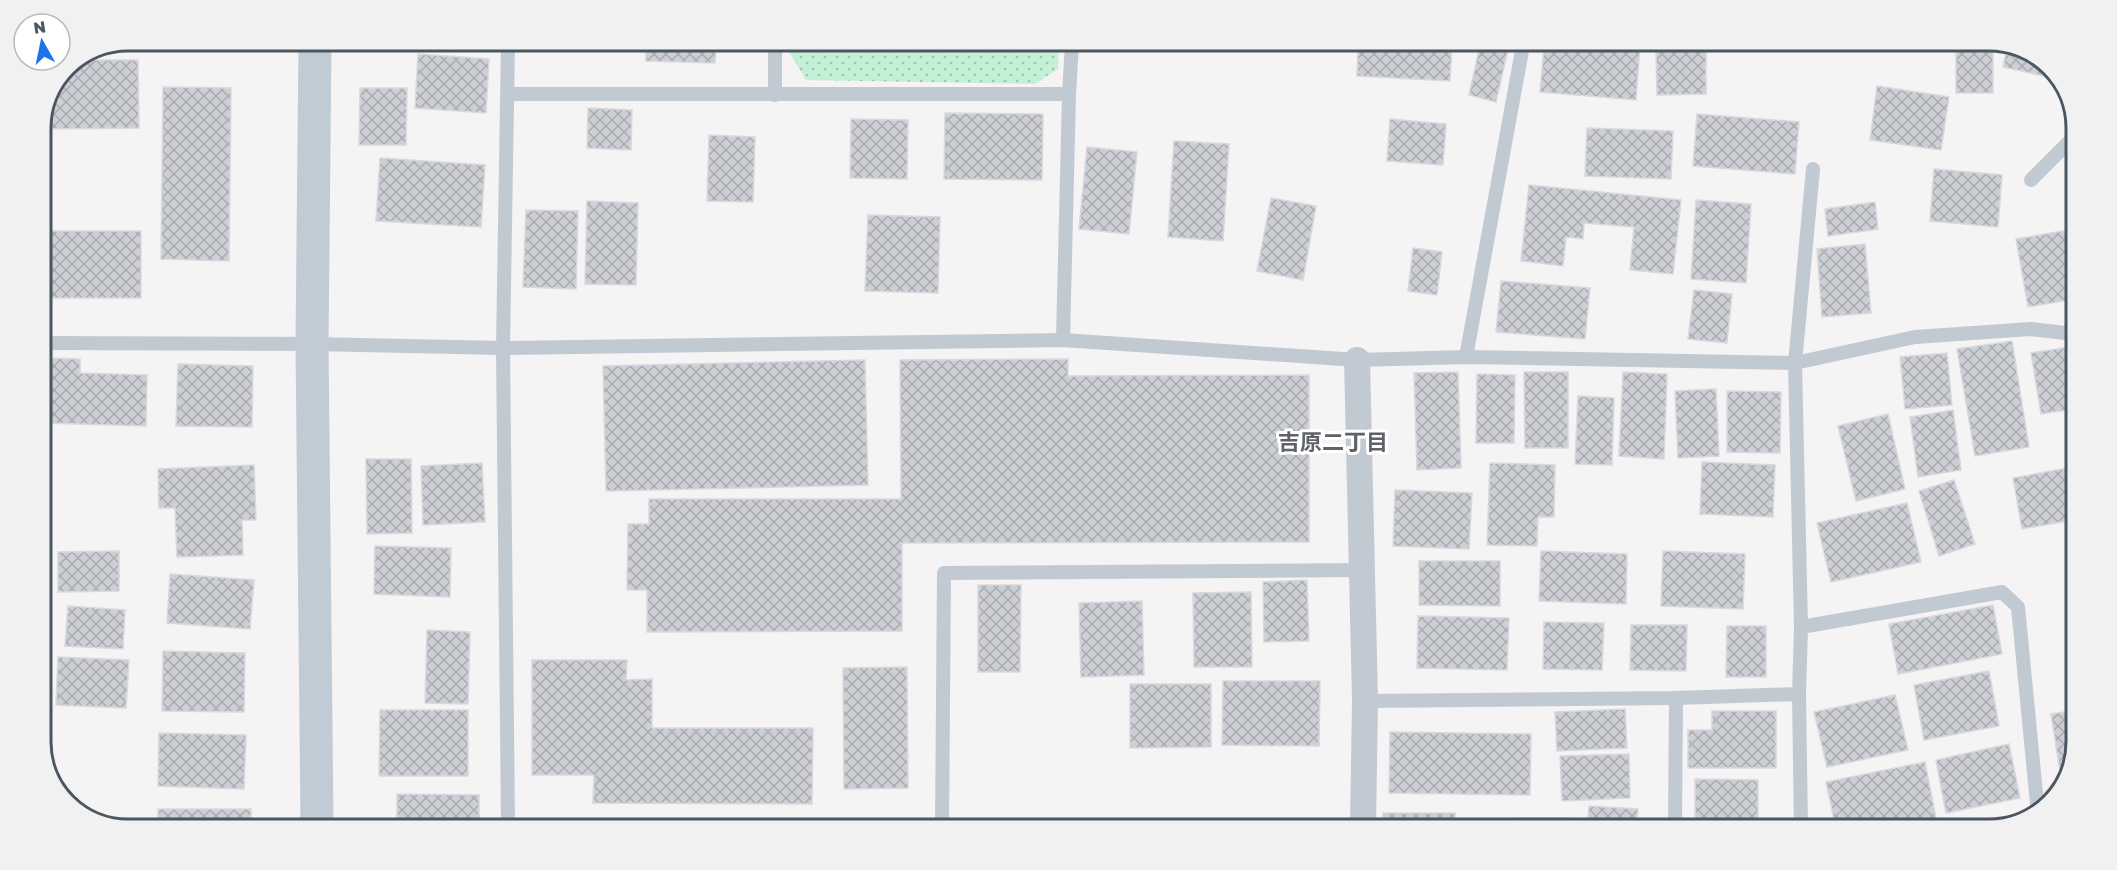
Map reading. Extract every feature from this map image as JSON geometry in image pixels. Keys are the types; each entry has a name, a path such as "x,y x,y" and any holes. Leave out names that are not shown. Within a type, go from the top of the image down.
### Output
{"street":[{"path":"315,51 312,344 317,819"},
{"path":"1357,360 1365,701 1363,819"}],"lane":[{"path":"508,51 503,348 508,819"},
{"path":"775,51 775,95"},
{"path":"1063,340 1072,51"},
{"path":"1466,357 1522,51"},
{"path":"508,94 1069,94"},
{"path":"2031,180 2066,145"},
{"path":"1801,819 1799,694 1801,627 1796,363 1813,169"},
{"path":"51,343 312,344 503,348 1063,340 1357,360 1466,357 1796,363 1915,337 2031,328 2066,333"},
{"path":"942,819 944,573 1362,570"},
{"path":"1801,627 2002,592 2018,607 2037,802"},
{"path":"1365,701 1676,698 1799,694"},
{"path":"1676,698 1676,819"}],"green space":[{"path":"1059,51 1058,69 1035,84 806,80 789,52"}],"building":[{"path":"646,51 716,51 715,63 646,61"},
{"path":"1358,51 1452,51 1450,81 1357,76"},
{"path":"1479,51 1508,51 1496,102 1469,95"},
{"path":"1543,51 1640,51 1636,100 1540,92"},
{"path":"1656,51 1706,51 1706,94 1657,95"},
{"path":"1956,51 1993,51 1993,93 1956,93"},
{"path":"2006,53 2014,55 2032,64 2047,77 2003,67"},
{"path":"418,54 489,59 486,113 415,108"},
{"path":"92,60 138,60 139,128 51,129 52,113 57,98 73,73"},
{"path":"1877,86 1949,97 1941,150 1870,140"},
{"path":"163,87 231,88 229,261 161,259"},
{"path":"360,88 407,88 406,145 359,145"},
{"path":"588,108 632,110 631,150 587,148"},
{"path":"945,113 1043,114 1042,180 944,179"},
{"path":"1697,114 1799,122 1795,174 1693,166"},
{"path":"851,119 908,120 907,179 850,178"},
{"path":"1390,119 1446,124 1443,165 1387,161"},
{"path":"1587,128 1673,131 1671,179 1585,176"},
{"path":"709,135 755,137 753,202 707,201"},
{"path":"1174,141 1229,144 1223,241 1168,237"},
{"path":"1087,147 1137,152 1129,234 1079,229"},
{"path":"380,158 485,165 481,227 376,221"},
{"path":"1934,169 2002,175 1998,227 1930,221"},
{"path":"1529,185 1681,200 1673,274 1630,270 1634,227 1584,223 1583,239 1566,237 1563,266 1521,261"},
{"path":"1271,198 1316,206 1303,280 1257,271"},
{"path":"1696,200 1751,204 1746,283 1691,279"},
{"path":"587,201 638,203 636,285 585,284"},
{"path":"1875,202 1878,229 1828,236 1825,209"},
{"path":"526,210 578,211 576,289 523,287"},
{"path":"868,215 940,217 938,293 865,291"},
{"path":"51,231 141,231 141,298 51,298"},
{"path":"2066,231 2066,301 2028,307 2016,239"},
{"path":"1865,244 1871,313 1822,317 1817,249"},
{"path":"1413,248 1442,252 1437,295 1408,291"},
{"path":"1501,281 1590,288 1585,339 1496,332"},
{"path":"1694,290 1732,294 1727,343 1688,339"},
{"path":"2012,341 2029,447 1975,456 1957,349"},
{"path":"2066,348 2066,410 2041,414 2031,353"},
{"path":"1947,353 1952,405 1905,409 1900,357"},
{"path":"51,358 80,359 80,373 147,375 146,426 51,423"},
{"path":"1068,359 1068,376 1309,375 1309,542 902,543 902,631 647,632 647,590 627,590 628,524 649,524 649,499 901,499 900,360"},
{"path":"865,360 868,485 606,491 603,366"},
{"path":"178,364 253,366 252,427 176,426"},
{"path":"1458,372 1461,468 1417,470 1414,373"},
{"path":"1524,372 1568,372 1568,448 1525,448"},
{"path":"1623,372 1667,374 1664,459 1619,456"},
{"path":"1477,374 1515,375 1514,443 1476,443"},
{"path":"1716,389 1719,456 1678,458 1675,391"},
{"path":"1727,391 1781,392 1780,453 1727,452"},
{"path":"1578,396 1614,398 1612,465 1575,464"},
{"path":"1953,410 1961,470 1918,477 1910,417"},
{"path":"1888,414 1905,489 1856,501 1838,426"},
{"path":"366,459 411,459 412,533 367,534"},
{"path":"1702,462 1775,465 1773,517 1700,514"},
{"path":"482,463 485,522 423,525 421,466"},
{"path":"1490,463 1555,465 1554,517 1538,517 1537,546 1487,545"},
{"path":"254,465 256,520 242,520 243,555 177,557 175,508 159,508 158,469"},
{"path":"2066,468 2066,521 2022,529 2013,478"},
{"path":"1954,480 1975,544 1939,556 1919,491"},
{"path":"1395,490 1472,493 1469,549 1393,546"},
{"path":"1907,503 1921,562 1831,582 1817,523"},
{"path":"375,546 451,548 450,597 374,594"},
{"path":"119,551 119,591 58,592 58,552"},
{"path":"1541,551 1627,554 1626,604 1539,601"},
{"path":"1663,551 1745,554 1743,609 1661,606"},
{"path":"1419,561 1500,561 1500,606 1419,605"},
{"path":"170,574 254,580 250,629 167,623"},
{"path":"1307,580 1309,641 1264,642 1263,582"},
{"path":"978,585 1021,585 1020,672 978,672"},
{"path":"1251,592 1252,667 1194,667 1193,593"},
{"path":"1142,601 1144,675 1081,677 1079,603"},
{"path":"1993,605 2002,654 1898,674 1889,624"},
{"path":"68,606 125,610 123,649 65,646"},
{"path":"1418,616 1509,618 1507,670 1417,668"},
{"path":"1544,622 1604,623 1602,670 1543,669"},
{"path":"1631,625 1687,625 1686,671 1630,670"},
{"path":"1727,626 1766,626 1766,677 1726,677"},
{"path":"427,630 470,632 468,704 425,703"},
{"path":"163,651 245,653 244,712 162,711"},
{"path":"58,657 129,660 126,708 56,705"},
{"path":"532,660 627,660 626,680 652,679 652,728 813,728 812,804 593,803 594,775 532,775"},
{"path":"907,667 908,788 844,789 843,668"},
{"path":"1989,671 1999,726 1924,740 1914,685"},
{"path":"1223,681 1320,681 1319,746 1222,745"},
{"path":"1130,684 1211,684 1211,747 1130,748"},
{"path":"1895,695 1908,750 1827,767 1814,712"},
{"path":"1625,709 1627,748 1557,751 1555,712"},
{"path":"380,710 468,710 468,776 379,776"},
{"path":"1712,711 1776,711 1776,768 1688,768 1688,730 1712,730"},
{"path":"2066,712 2065,757 2060,772 2051,714"},
{"path":"1390,732 1531,734 1530,795 1389,793"},
{"path":"159,733 246,735 244,789 158,786"},
{"path":"2009,744 2020,798 1946,813 1936,760"},
{"path":"1629,754 1630,798 1562,801 1560,756"},
{"path":"1925,762 1936,819 1834,819 1826,782"},
{"path":"1695,779 1758,780 1758,819 1695,819"},
{"path":"397,794 479,795 479,819 397,819"},
{"path":"1589,806 1638,809 1637,819 1588,819"},
{"path":"158,809 251,809 251,819 158,819"},
{"path":"1383,813 1455,813 1455,819 1383,819"},
{"path":"1515,818 1572,818 1572,819"}],"district":[{"name":"吉原二丁目","path":"1333,442"}]}
